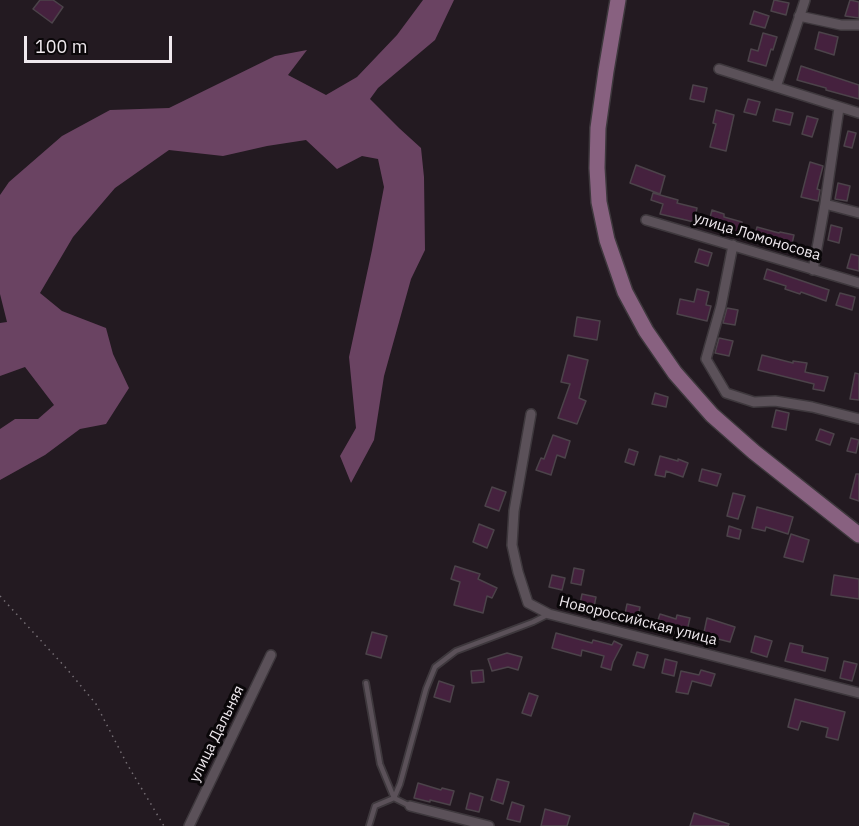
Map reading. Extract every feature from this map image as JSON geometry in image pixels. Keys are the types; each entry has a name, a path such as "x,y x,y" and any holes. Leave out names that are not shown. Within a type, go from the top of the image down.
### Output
{"main road":[{"path":"618,0 598,128 597,168 599,202 607,240 625,292 646,331 675,373 712,415 754,452 859,535"}],"street":[{"path":"776,87 805,0"},
{"path":"800,16 842,25 859,25"},
{"path":"719,69 859,113"},
{"path":"813,270 839,108"},
{"path":"825,204 859,213"},
{"name":"улица Ломоносова","path":"646,220 859,283"},
{"path":"733,245 721,306 706,359 726,393 754,402 775,401 812,407 859,419"},
{"name":"Новороссийская улица","path":"531,414 514,511 512,545 528,603 549,614 859,693"},
{"name":"улица Дальняя","path":"189,826 272,655"},
{"path":"410,806 489,826"}],"lane":[{"path":"369,826 375,806 394,798 400,784 426,689 435,667 456,651 549,614"},
{"path":"366,683 380,764 394,798 410,806"}],"path":[{"path":"0,596 96,704 127,764 164,826"}],"shaded area":[{"path":"423,0 454,0 435,40 378,88 370,99 421,148 424,177 425,250 411,279 384,376 374,440 351,483 340,456 356,428 349,357 384,187 378,159 362,156 337,169 306,140 223,156 169,150 115,188 73,237 40,293 62,311 106,328 113,354 129,388 106,424 80,429 45,455 0,480 0,429 15,419 38,419 54,405 25,367 0,376 0,323 7,322 0,294 0,195 9,182 62,136 110,110 169,108 275,56 307,50 288,75 326,95 357,77 397,35"}],"building":[{"path":"40,0 53,0 63,7 52,23 33,9"},
{"path":"774,0 789,3 786,15 771,11"},
{"path":"850,0 859,2 859,18 845,16"},
{"path":"754,11 769,16 765,28 750,24"},
{"path":"819,32 838,37 834,55 815,49"},
{"path":"763,33 777,37 766,66 748,61 751,49 758,51"},
{"path":"801,66 859,85 859,99 797,80"},
{"path":"693,85 707,88 704,102 690,99"},
{"path":"748,99 760,102 756,115 744,112"},
{"path":"776,109 793,113 790,125 773,121"},
{"path":"716,110 734,115 726,151 710,147 716,124 713,123"},
{"path":"807,116 818,119 812,137 802,134"},
{"path":"848,131 856,133 852,148 844,146"},
{"path":"810,162 823,166 817,189 820,190 818,201 801,197"},
{"path":"636,165 665,176 660,194 630,183"},
{"path":"838,183 850,186 847,201 835,199"},
{"path":"653,193 697,208 694,222 660,214 663,204 651,200"},
{"path":"712,210 724,214 724,217 742,222 739,235 708,226"},
{"path":"831,225 842,228 839,243 828,240"},
{"path":"757,227 794,235 791,248 754,239"},
{"path":"699,249 712,253 708,266 695,262"},
{"path":"851,254 859,256 859,271 847,268"},
{"path":"767,269 829,290 826,301 785,289 786,286 764,279"},
{"path":"697,289 709,292 706,305 711,306 707,321 677,314 680,299 694,302"},
{"path":"840,293 855,297 852,310 836,305"},
{"path":"727,308 738,310 735,325 723,323"},
{"path":"577,317 600,321 597,340 574,336"},
{"path":"719,338 733,341 729,356 715,353"},
{"path":"568,355 588,360 579,398 586,401 577,424 558,418 570,384 561,382"},
{"path":"762,355 793,363 793,361 807,363 805,372 828,377 824,391 813,389 814,384 758,370"},
{"path":"855,373 859,374 859,400 850,399"},
{"path":"655,393 668,397 666,407 652,404"},
{"path":"776,410 789,413 786,430 772,427"},
{"path":"820,429 834,434 830,445 816,440"},
{"path":"553,435 570,441 565,458 557,455 551,475 536,470 541,458 544,459"},
{"path":"851,438 859,440 856,453 847,451"},
{"path":"629,449 638,452 634,465 625,462"},
{"path":"660,456 688,463 683,477 666,471 665,477 655,475"},
{"path":"702,469 721,474 717,486 699,481"},
{"path":"856,474 859,474 859,501 850,498"},
{"path":"492,487 506,492 499,511 485,506"},
{"path":"733,493 745,496 738,519 727,516"},
{"path":"757,507 793,517 788,534 766,527 765,531 752,528"},
{"path":"479,524 494,530 487,548 473,542"},
{"path":"729,526 741,530 739,539 727,536"},
{"path":"791,534 809,540 803,562 784,557"},
{"path":"455,566 480,574 478,579 497,588 492,598 487,596 483,613 454,605 460,582 451,579"},
{"path":"574,568 584,570 581,585 571,583"},
{"path":"552,575 565,578 562,590 549,587"},
{"path":"834,575 859,579 859,599 831,595"},
{"path":"582,594 596,597 593,612 579,609"},
{"path":"627,604 640,607 637,622 624,619"},
{"path":"660,614 676,619 677,615 690,618 686,635 656,626"},
{"path":"707,618 735,627 730,642 703,637"},
{"path":"372,632 387,636 381,658 366,654"},
{"path":"556,633 592,643 593,640 612,645 614,641 622,645 611,670 601,667 604,656 582,650 581,656 552,648"},
{"path":"755,636 772,641 767,657 751,652"},
{"path":"790,643 803,646 802,652 828,658 825,671 785,661"},
{"path":"637,652 648,655 644,668 633,665"},
{"path":"507,653 522,657 518,670 508,667 492,671 488,659"},
{"path":"665,659 677,662 674,676 662,673"},
{"path":"844,661 857,664 852,681 840,678"},
{"path":"483,670 484,682 472,683 471,671"},
{"path":"701,670 715,674 711,686 692,681 688,694 676,692 681,671 699,675"},
{"path":"439,681 454,686 450,702 434,697"},
{"path":"529,693 538,696 531,716 522,713"},
{"path":"795,699 845,712 838,740 826,737 828,728 801,721 798,730 788,727"},
{"path":"497,779 509,782 503,804 491,800"},
{"path":"418,783 441,790 442,788 454,791 450,805 414,798"},
{"path":"470,793 483,797 479,812 466,809"},
{"path":"512,802 524,806 520,822 507,819"},
{"path":"545,809 570,816 567,826 541,826"},
{"path":"694,813 729,824 728,826 690,826"}]}
